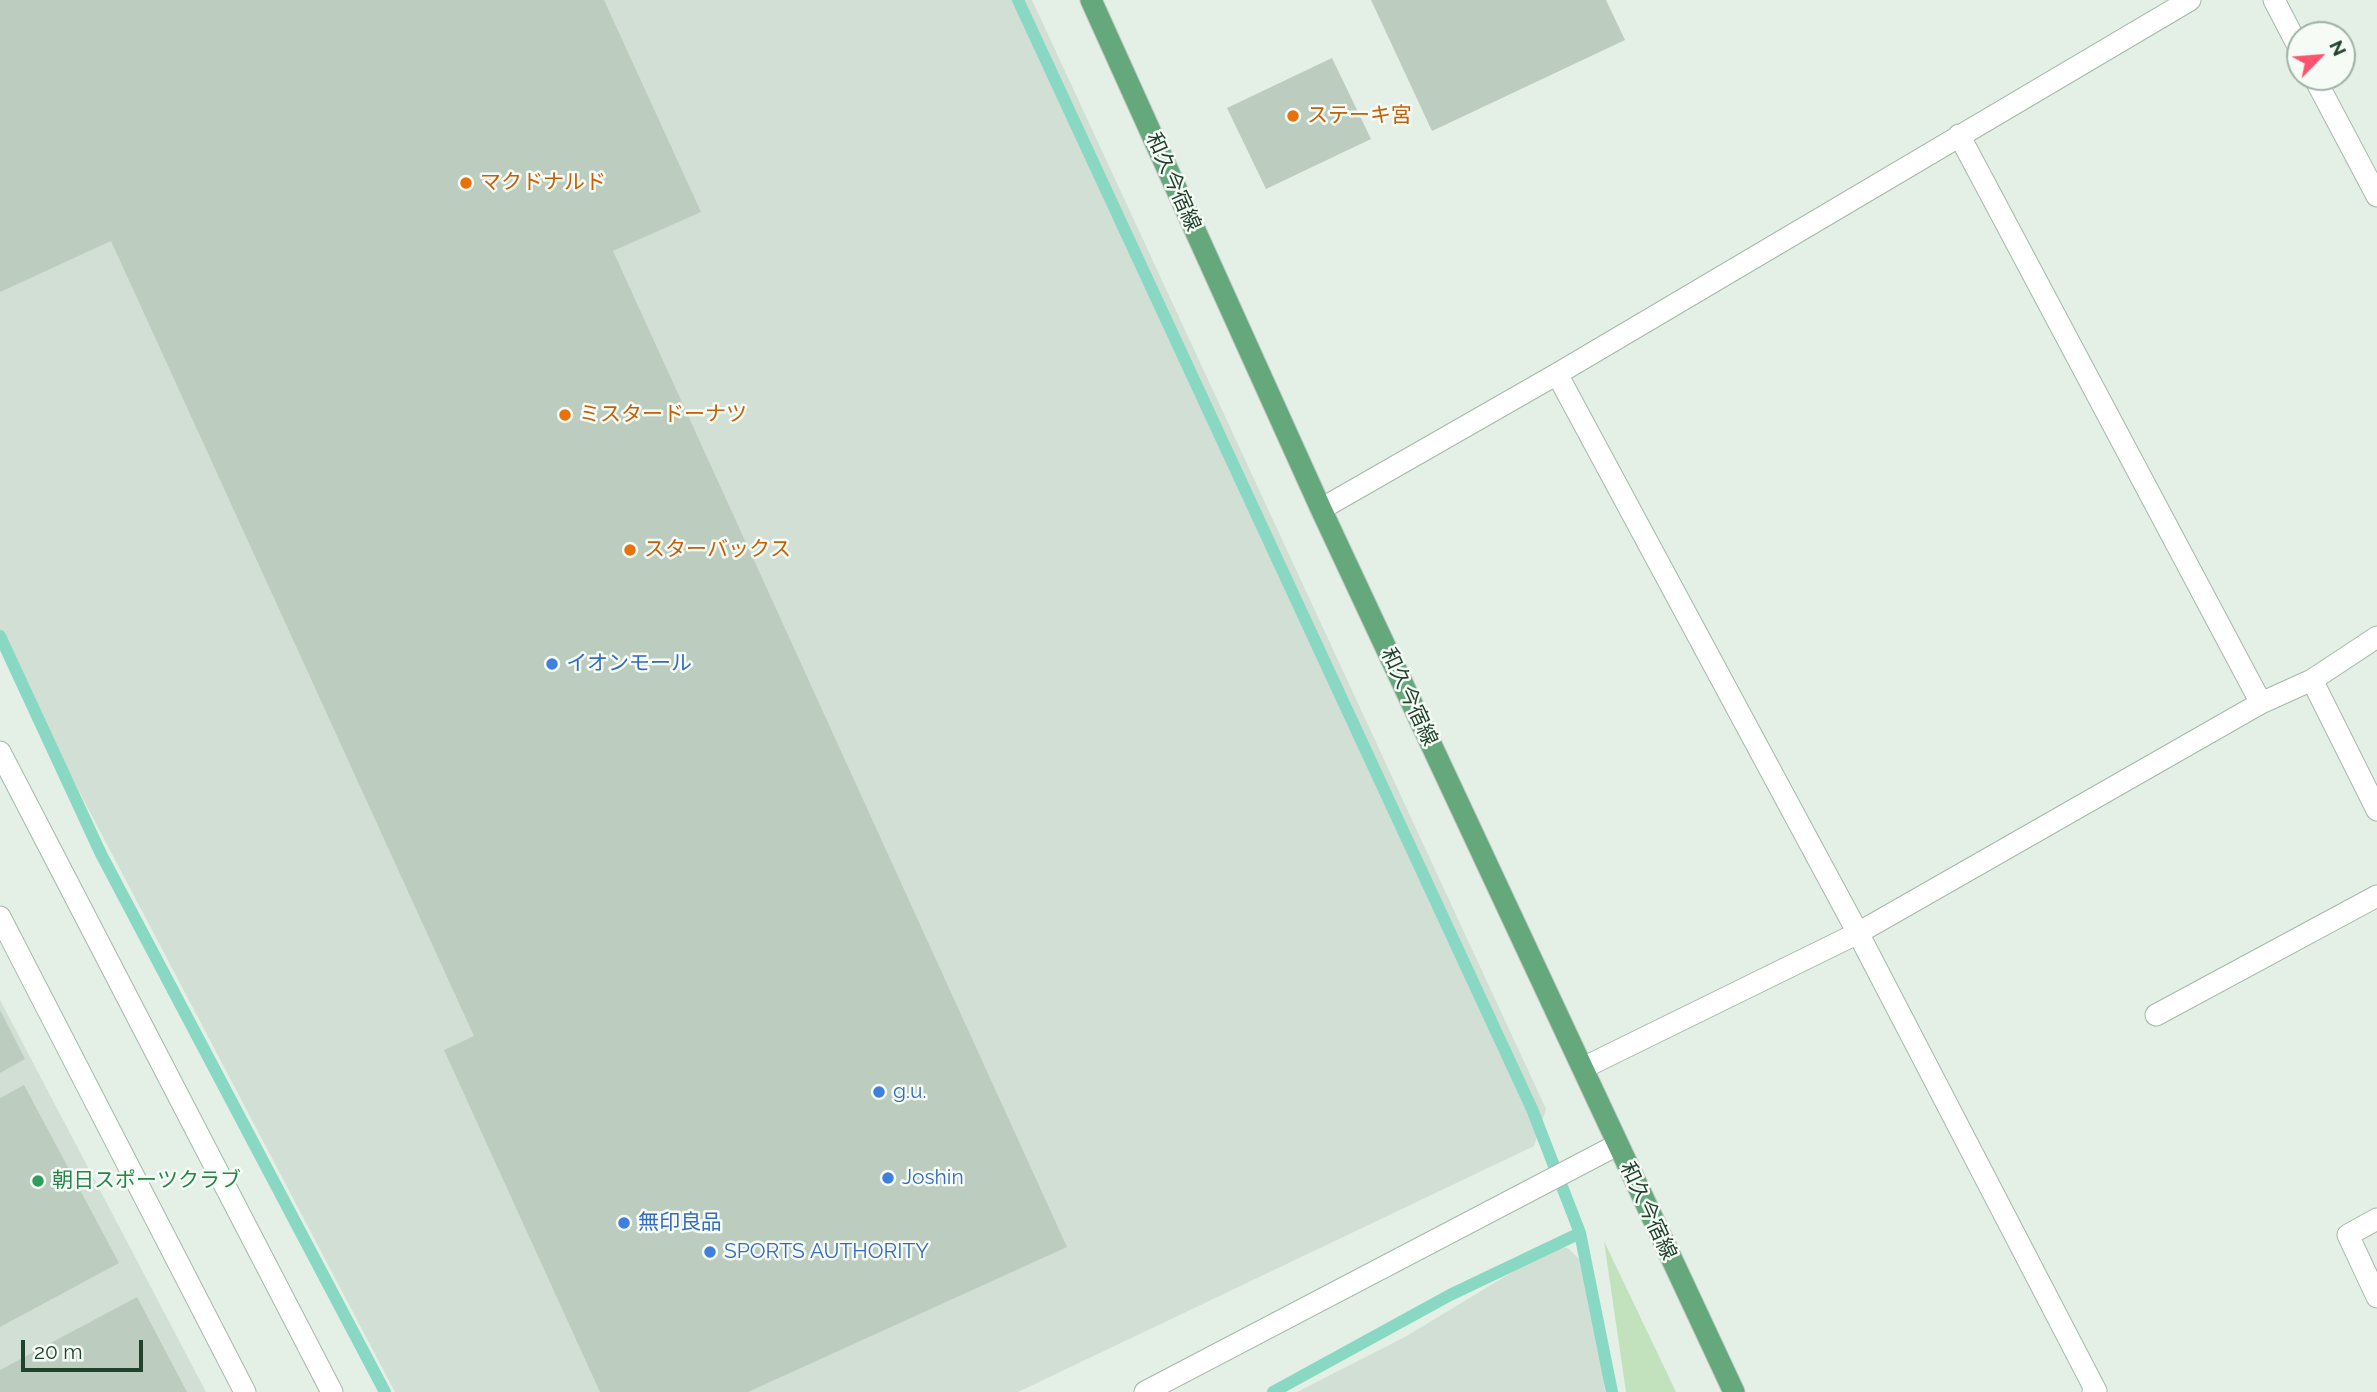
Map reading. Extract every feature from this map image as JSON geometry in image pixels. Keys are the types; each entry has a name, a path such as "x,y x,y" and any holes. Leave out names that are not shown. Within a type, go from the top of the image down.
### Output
{"main road":[{"name":"和久今宿線","path":"1091,0 1321,509 1734,1392"}],"street":[{"path":"1321,509 1557,374 2190,0"},
{"path":"2273,0 2286,24"},
{"path":"2321,91 2377,196"},
{"path":"1959,135 2261,703"},
{"path":"1557,374 1858,933 2096,1391 2093,1392"},
{"path":"1583,1068 1858,933 2261,703 2312,680 2377,637"},
{"path":"2312,680 2377,810"},
{"path":"0,752 332,1392"},
{"path":"2156,1015 2377,896"},
{"path":"0,917 245,1392"},
{"path":"1145,1392 1617,1145"},
{"path":"2377,1219 2348,1235 2377,1297"}],"shaded area":[{"path":"0,0 1032,0 1546,1109 1534,1146 1018,1392 395,1392 0,641"},
{"path":"0,1000 206,1392 0,1392"},
{"path":"1557,1245 1569,1249 1581,1261 1601,1352 1605,1392 1297,1392 1405,1337"}],"green space":[{"path":"1604,1241 1676,1392 1626,1392"}],"building":[{"name":"イオンモール","path":"0,0 604,0 701,212 613,251 1067,1247 748,1392 600,1392 444,1050 474,1036 111,241 0,292"},
{"path":"1371,0 1606,0 1625,40 1432,131"},
{"path":"1332,58 1371,139 1266,189 1227,108"},
{"path":"0,1010 25,1059 0,1073"},
{"name":"朝日スポーツクラブ","path":"24,1085 119,1263 0,1327 0,1098"},
{"path":"137,1297 187,1392 0,1392 0,1370"}],"waterway":[{"path":"1018,0 1532,1109 1580,1233 1612,1392"},
{"path":"0,636 101,854 385,1392"},
{"path":"1273,1392 1450,1295 1580,1233"}],"place":[{"name":"ステーキ宮","path":"1293,116"},
{"name":"マクドナルド","path":"466,183"},
{"name":"ミスタードーナツ","path":"565,415"},
{"name":"スターバックス","path":"630,550"},
{"name":"イオンモール","path":"552,664"},
{"name":"g.u.","path":"879,1092"},
{"name":"Joshin","path":"888,1178"},
{"name":"朝日スポーツクラブ","path":"38,1181"},
{"name":"無印良品","path":"624,1223"},
{"name":"SPORTS AUTHORITY","path":"710,1252"}]}
